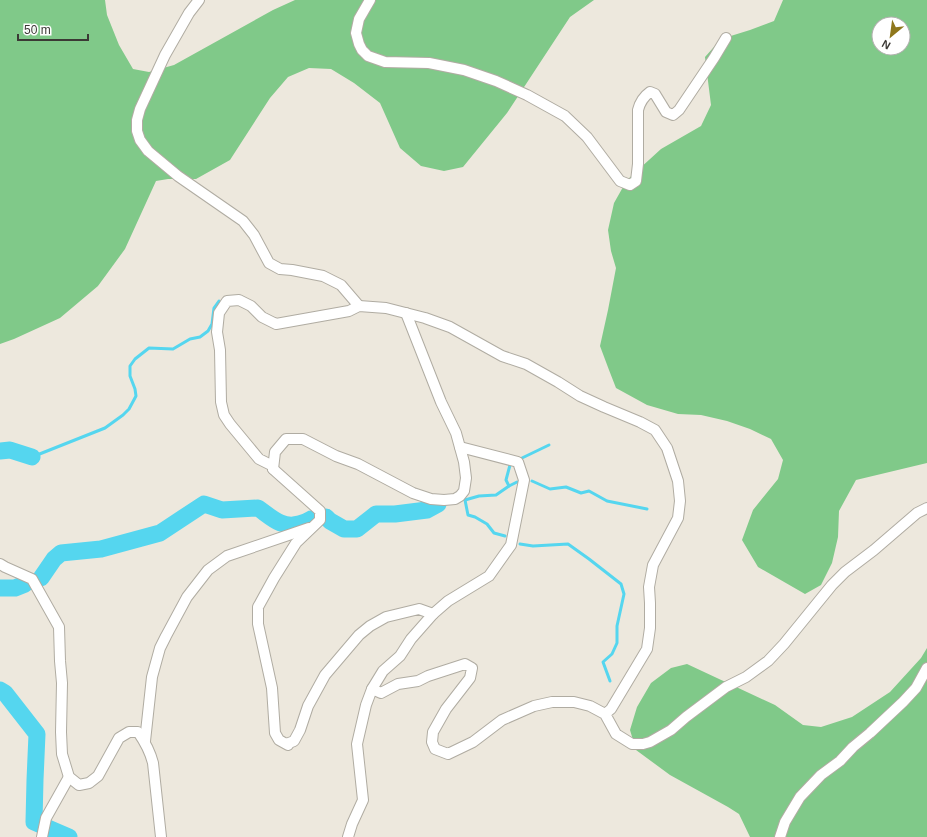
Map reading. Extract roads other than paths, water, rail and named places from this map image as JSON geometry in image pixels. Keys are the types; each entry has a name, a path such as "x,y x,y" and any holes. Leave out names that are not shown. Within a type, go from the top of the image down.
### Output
{"street":[{"path":"199,0 189,12 165,55 140,109 137,120 137,131 140,140 148,151 178,176 243,221 254,235 269,263 280,269 323,276 341,285 359,306"},
{"path":"370,0 359,19 356,33 362,50 368,56 385,62 429,63 464,70 496,81 527,95 565,116 587,137 620,181 630,185 636,181 638,164 638,110 639,104 644,96 650,92 655,94 666,112 673,115 714,58 726,38"},
{"path":"433,614 419,609 386,617 370,626 359,635 325,675 308,706 300,730 294,741 288,745 279,740 275,732 272,688 258,624 258,607 296,543 320,520 320,511 273,469 273,466 259,459 224,415 221,402 220,350 217,332 219,313 227,301 239,300 252,306 262,317 276,324 349,311 359,306 386,308 425,318 450,327 502,356 526,364 580,396 655,430 667,448 678,481 680,501 678,518 653,565 649,587 650,628 647,649 611,709 605,714"},
{"path":"273,469 275,452 286,439 303,439 336,456 358,464 413,493 431,499 444,500 455,499 460,496 464,491 466,478 464,462 456,433 441,402 406,313"},
{"path":"348,837 363,800 358,744 366,705 372,689 383,671 400,656 411,639 433,614 448,601 489,576 511,545 524,480 518,462 460,447"},
{"path":"372,689 381,693 398,684 418,681 428,676 465,664 472,668 470,678 446,709 433,732 432,742 435,749 448,754 473,742 502,720 534,706 552,702 574,702 590,706 605,714 616,734 632,744 643,744 650,742 671,730 726,687 768,661 784,644 832,585 845,572 874,550 917,513 927,508"},
{"path":"144,741 152,677 160,648 187,597 208,570 227,556 311,527"},
{"path":"0,564 32,579 59,627 62,683 62,754 70,777 79,785 89,783 98,776 119,738 128,732 138,732 151,754 153,763 161,837"},
{"path":"780,837 785,822 800,797 821,775 840,761 852,747 870,733 903,702 916,688 927,668"},
{"path":"42,834 46,818 70,777"}],"waterway":[{"path":"32,457 105,428 123,415 129,409 136,396 130,376 130,366 135,359 149,348 173,349 190,339 200,337 208,331 212,324 214,308 219,301"},
{"path":"522,458 549,445"},
{"path":"0,451 10,450 32,457"},
{"path":"509,486 506,480 510,465"},
{"path":"532,481 550,489 566,487 581,493 589,491 607,501 647,509"},
{"path":"465,500 479,496 496,495 517,482"},
{"path":"465,500 468,515 487,524 494,533 505,536"},
{"path":"41,578 54,559 61,553 101,549 160,533 204,504 222,510 258,508 282,524 287,525 299,524 311,519"},
{"path":"326,517 344,529 357,529 376,514 395,514 427,510 438,504"},
{"path":"520,544 533,546 568,544 621,584 624,594 617,626 617,643 612,654 603,662 610,681"},
{"path":"0,588 15,588 25,584"},
{"path":"0,690 5,693 37,734 34,822 69,837"}]}
